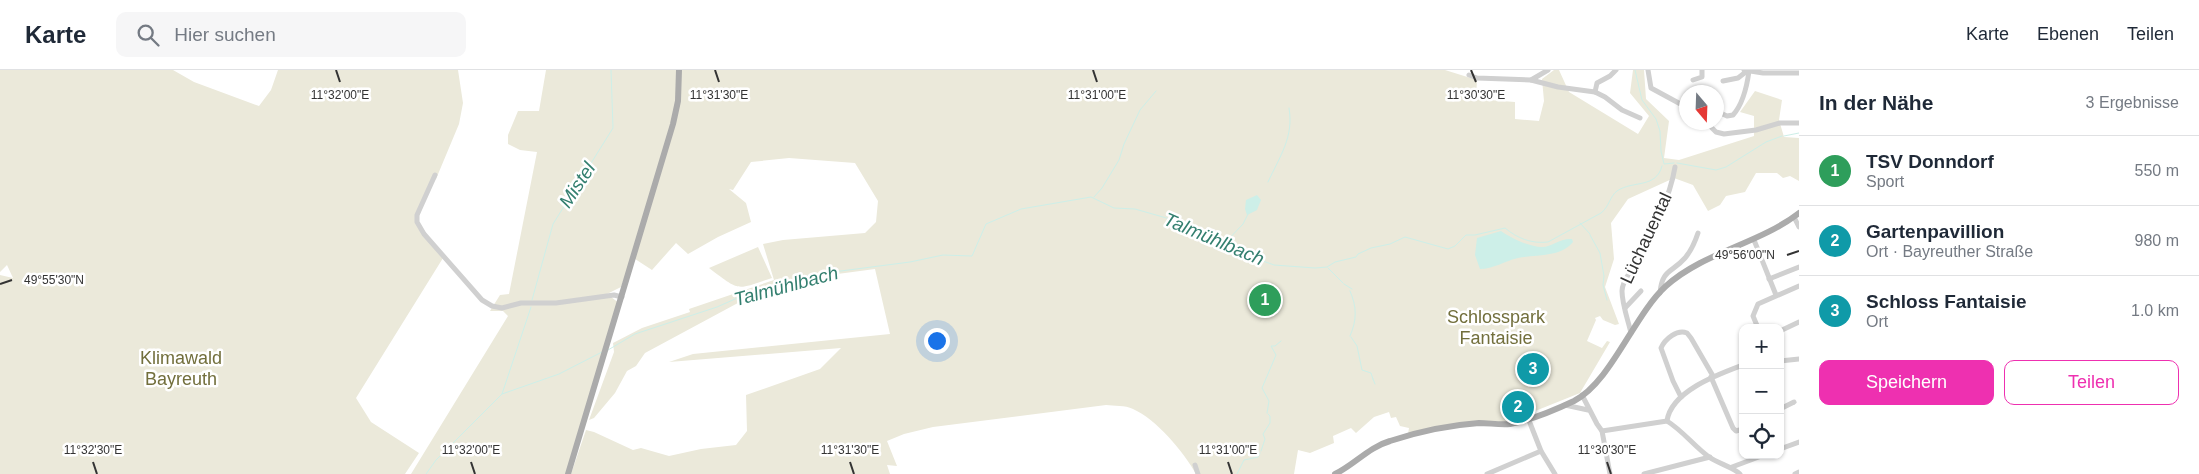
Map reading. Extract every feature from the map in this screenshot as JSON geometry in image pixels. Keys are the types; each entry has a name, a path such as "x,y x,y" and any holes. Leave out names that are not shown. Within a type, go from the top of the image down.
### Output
{"main road":[{"path":"568,474 673,124 678,101 679,70"},
{"path":"1337,474 1374,448 1390,441 1468,425 1508,424 1566,405 1593,386 1666,286 1719,254 1754,240 1796,215"}],"street":[{"path":"1531,80 1548,70"},
{"path":"1594,92 1597,83 1610,76 1616,70"},
{"path":"1648,70 1651,88 1679,103"},
{"path":"1693,80 1702,77 1702,70"},
{"path":"1723,81 1738,78 1746,71 1799,73"},
{"path":"1724,115 1733,115 1738,110 1747,85 1746,71"},
{"path":"1469,75 1477,78 1531,80 1558,87 1594,92 1605,97 1622,110 1640,118"},
{"path":"1714,130 1724,134 1756,130 1780,123 1799,123"},
{"name":"Lüchauental","path":"1631,333 1622,290 1625,279 1635,264 1654,225 1673,177 1675,167"},
{"path":"435,176 417,215 418,222 424,234 482,300 492,306 502,308 521,303 556,303 614,296 622,297"},
{"path":"1796,215 1799,227"},
{"path":"1660,293 1661,282 1667,272 1683,260 1691,250 1698,233"},
{"path":"1754,240 1776,295"},
{"path":"1770,279 1799,266"},
{"path":"1756,324 1753,316 1760,302 1799,286"},
{"name":"Lüchauental","path":"1625,308 1640,291"},
{"path":"1784,329 1799,322"},
{"path":"1682,396 1670,375 1661,348 1663,343 1678,333 1687,333 1712,377 1733,428 1736,431 1739,430"},
{"path":"1784,361 1799,359"},
{"path":"1667,420 1671,410 1682,396 1712,377 1739,367"},
{"path":"1579,397 1580,407"},
{"path":"1579,397 1602,431 1610,474"},
{"path":"1784,407 1794,402"},
{"path":"1566,405 1588,410"},
{"path":"1528,418 1541,451 1555,474"},
{"path":"1602,431 1667,420 1680,429 1710,457 1732,467 1740,474"},
{"path":"1784,448 1799,442"},
{"path":"1487,474 1541,451"},
{"path":"1644,474 1710,457"},
{"path":"1732,467 1753,459"},
{"path":"1195,465 1198,474"},
{"path":"1501,469 1505,474"},
{"path":"1795,474 1799,472"}],"green space":[{"name":"Klimawald Bayreuth","path":"0,70 173,70 194,82 259,106 271,90 278,70 458,70 463,103 459,124 436,179 431,183 417,222 443,258 356,398 371,422 419,453 405,474 0,474 0,275 13,278 7,265 0,272"},
{"name":"Schlosspark Fantaisie","path":"546,70 1445,70 1477,80 1476,99 1515,102 1515,119 1539,121 1544,101 1542,79 1554,70 1559,70 1569,92 1638,134 1649,116 1630,93 1633,70 1644,70 1646,99 1669,121 1664,158 1679,160 1754,136 1754,116 1740,112 1755,91 1782,100 1779,120 1784,137 1799,138 1799,181 1790,176 1783,178 1777,173 1756,173 1745,192 1726,196 1720,205 1708,211 1693,185 1674,178 1628,199 1611,223 1614,259 1605,287 1619,324 1615,325 1603,320 1600,316 1595,318 1596,320 1587,341 1602,348 1607,341 1610,342 1580,393 1510,421 1408,434 1409,428 1400,426 1396,417 1391,418 1389,412 1374,417 1356,433 1351,428 1333,436 1334,443 1310,453 1298,450 1294,474 1196,474 1177,446 1151,420 1130,408 1106,405 933,427 904,434 887,441 897,466 887,465 890,474 571,474 586,430 633,450 641,448 669,456 701,449 736,445 747,431 746,395 820,369 841,348 669,362 693,354 890,334 875,269 815,277 749,297 645,353 636,366 627,371 615,393 594,418 589,420 614,352 613,343 642,328 690,312 689,309 774,280 763,244 783,240 865,233 876,222 878,201 855,163 789,158 751,162 733,190 729,189 746,203 751,222 718,237 688,254 676,243 652,270 632,257 621,287 607,294 619,303 566,474 411,474 508,316 503,311 490,311 500,295 509,294 537,152 520,150 508,144 508,135 518,111 539,111"},
{"path":"758,247 772,278 751,285 739,286 733,285 709,268"}],"shaded area":[{"path":"1257,195 1261,200 1257,210 1247,215 1245,209 1246,200"},
{"path":"1501,231 1520,242 1537,247 1546,247 1568,239 1572,239 1573,242 1568,247 1555,253 1518,258 1490,268 1480,269 1475,255 1477,238"}],"waterway":[{"name":"Mistel","path":"532,300 553,224 613,128 611,70"},
{"path":"1635,70 1642,100 1656,119 1660,131 1664,164 1674,163"},
{"path":"1094,197 1102,188 1119,160 1124,144 1140,110 1156,91"},
{"path":"1268,182 1288,137 1290,128 1289,108"},
{"name":"Talmühlbach","path":"1784,136 1799,133"},
{"name":"Talmühlbach","path":"1677,163 1716,170 1726,167 1766,142 1782,136"},
{"name":"Talmühlbach","path":"608,350 635,334 717,307 751,292 810,275 910,262 943,255 972,256 986,224 1021,209 1091,197 1114,208 1135,209 1184,223 1208,241 1274,265 1315,268 1327,267 1335,262 1356,257 1358,254 1371,248 1390,244 1405,237 1448,249 1455,246 1466,235 1475,235 1505,228 1525,240 1548,242 1601,213 1617,191 1655,178 1662,166"},
{"path":"1222,246 1243,224 1248,214"},
{"path":"1580,223 1590,234"},
{"path":"1590,235 1600,253 1604,276 1603,285 1607,300"},
{"path":"1328,268 1343,283"},
{"path":"1344,284 1352,289"},
{"path":"1350,291 1355,313 1350,336"},
{"name":"Mistel","path":"426,474 436,460 502,394 531,307"},
{"path":"1351,337 1357,346 1362,370 1371,373 1373,379"},
{"path":"1267,413 1269,401 1262,388 1276,355 1271,346 1275,346 1281,341"},
{"name":"Talmühlbach","path":"502,394 559,374 602,352"},
{"path":"1373,379 1375,384"},
{"path":"1261,451 1265,439 1263,434 1270,423 1270,416 1268,414"},
{"path":"1237,474 1244,460 1258,457 1260,453"}],"place":[{"name":"TSV Donndorf","path":"1265,300"},
{"name":"Schloss Fantaisie","path":"1533,369"},
{"name":"Gartenpavillion","path":"1518,407"}]}
